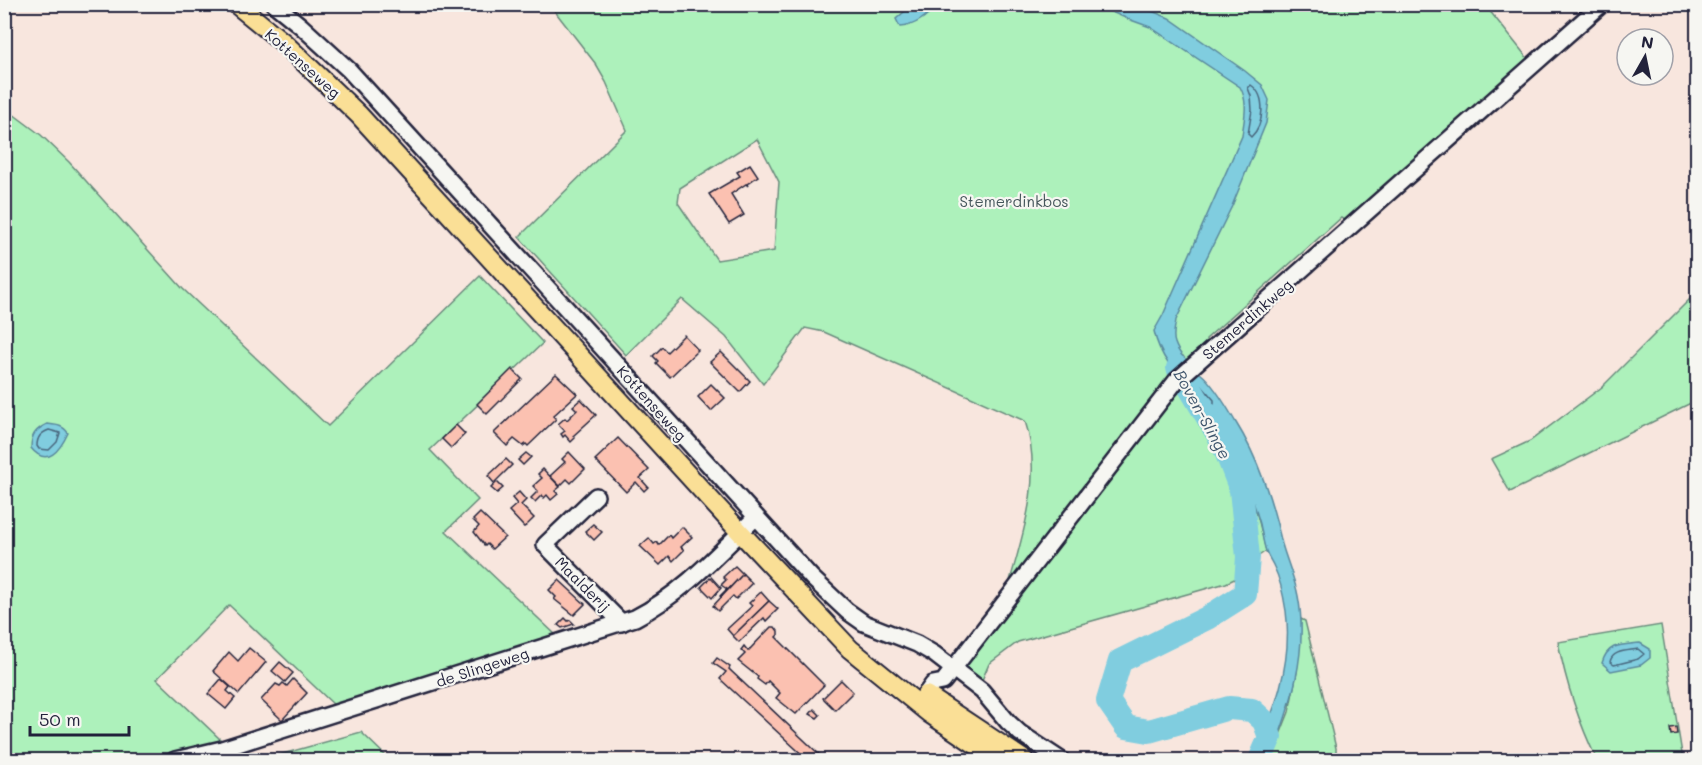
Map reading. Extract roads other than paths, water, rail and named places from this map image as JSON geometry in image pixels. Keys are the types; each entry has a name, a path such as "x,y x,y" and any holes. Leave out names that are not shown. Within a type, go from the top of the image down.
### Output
{"main road":[{"name":"Kottenseweg","path":"236,4 284,43 359,115 740,532 806,601 999,760"},
{"name":"Kottenseweg","path":"927,703 1023,760"}],"street":[{"name":"Kottenseweg","path":"274,4 349,70 812,578 847,611 864,623 879,631 917,644 953,668 982,691 1008,722 1042,756 1061,760"},
{"name":"Stemerdinkweg","path":"927,703 943,692 943,682 953,668 1176,381 1602,4"},
{"path":"574,350 591,336"},
{"name":"Maalderij","path":"596,496 545,545 622,623"},
{"name":"de Slingeweg","path":"176,760 222,749 622,623 658,606 756,517"}],"water":[{"path":"912,5 937,5 921,20 900,27 896,19"},
{"path":"1095,5 1137,5 1169,18 1245,71 1262,85 1269,100 1266,123 1232,206 1176,320 1174,334 1179,352 1215,389 1244,435 1269,496 1297,590 1301,638 1296,680 1270,760 1252,760 1268,725 1284,669 1287,631 1282,589 1265,548 1260,524 1237,460 1210,412 1164,357 1154,331 1242,136 1245,111 1243,93 1240,87 1150,27"},
{"path":"47,424 62,427 68,433 57,450 48,457 37,454 31,448 35,433"},
{"path":"1640,643 1650,649 1650,658 1641,665 1611,671 1602,663 1612,648"}],"waterway":[{"name":"Boven-Slinge","path":"1178,368 1222,441 1241,490 1248,557 1245,594 1207,618 1120,661 1108,701 1126,727 1149,731 1229,708 1252,710 1264,721 1270,737 1260,760"}],"park label":[{"name":"Stemerdinkbos","path":"1014,201"}]}
